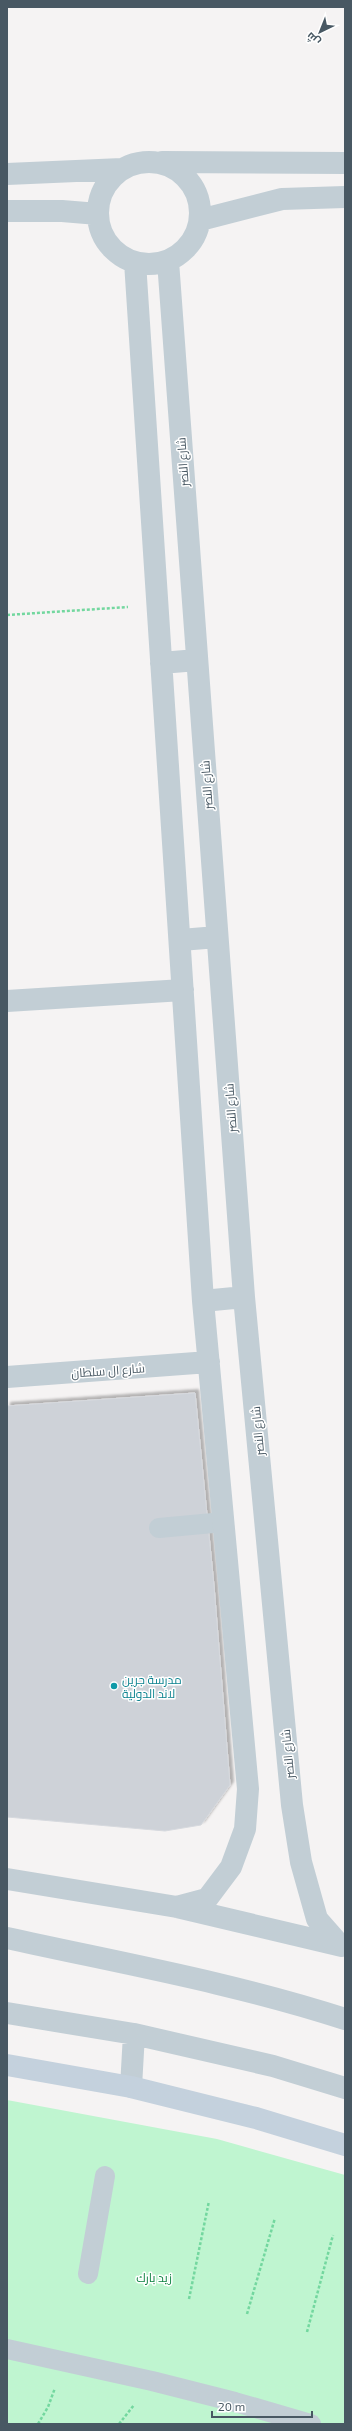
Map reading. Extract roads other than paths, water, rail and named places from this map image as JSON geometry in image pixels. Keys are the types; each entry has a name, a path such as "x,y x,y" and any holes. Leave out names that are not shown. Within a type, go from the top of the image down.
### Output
{"street":[{"path":"157,162 172,167 185,176 194,189 200,204 200,220 190,245 180,254 168,261 146,264 135,262 120,255 108,244 101,230 98,214 101,196 109,180 122,169 139,162 157,162 345,163"},
{"path":"7,174 122,169"},
{"path":"200,220 282,199 345,197"},
{"path":"7,211 98,214"},
{"name":"شارع النصر","path":"168,261 244,1297 292,1805 301,1862 317,1918 342,1946"},
{"path":"135,262 161,663 181,940 203,1301 248,1789 245,1829 231,1867 207,1899 177,1907"},
{"path":"161,663 197,660"},
{"path":"181,940 217,937"},
{"path":"7,1001 183,990"},
{"path":"203,1301 244,1297"},
{"name":"شارع ال سلطان","path":"7,1377 209,1362"},
{"path":"8,1882 177,1907 342,1946"},
{"path":"7,1938 199,1978 302,2005 345,2019"},
{"path":"7,2013 134,2034 273,2066 345,2088"},
{"path":"131,2086 134,2034"},
{"path":"7,2065 131,2086 256,2118 345,2145"}],"lane":[{"path":"159,1528 224,1522"},
{"path":"88,2274 105,2176"},
{"path":"7,2349 60,2360 236,2402 311,2424"}],"place":[{"name":"مدرسة جرين لاند الدولية","path":"114,1686"}],"park label":[{"name":"زيد بارك","path":"154,2277"}]}
